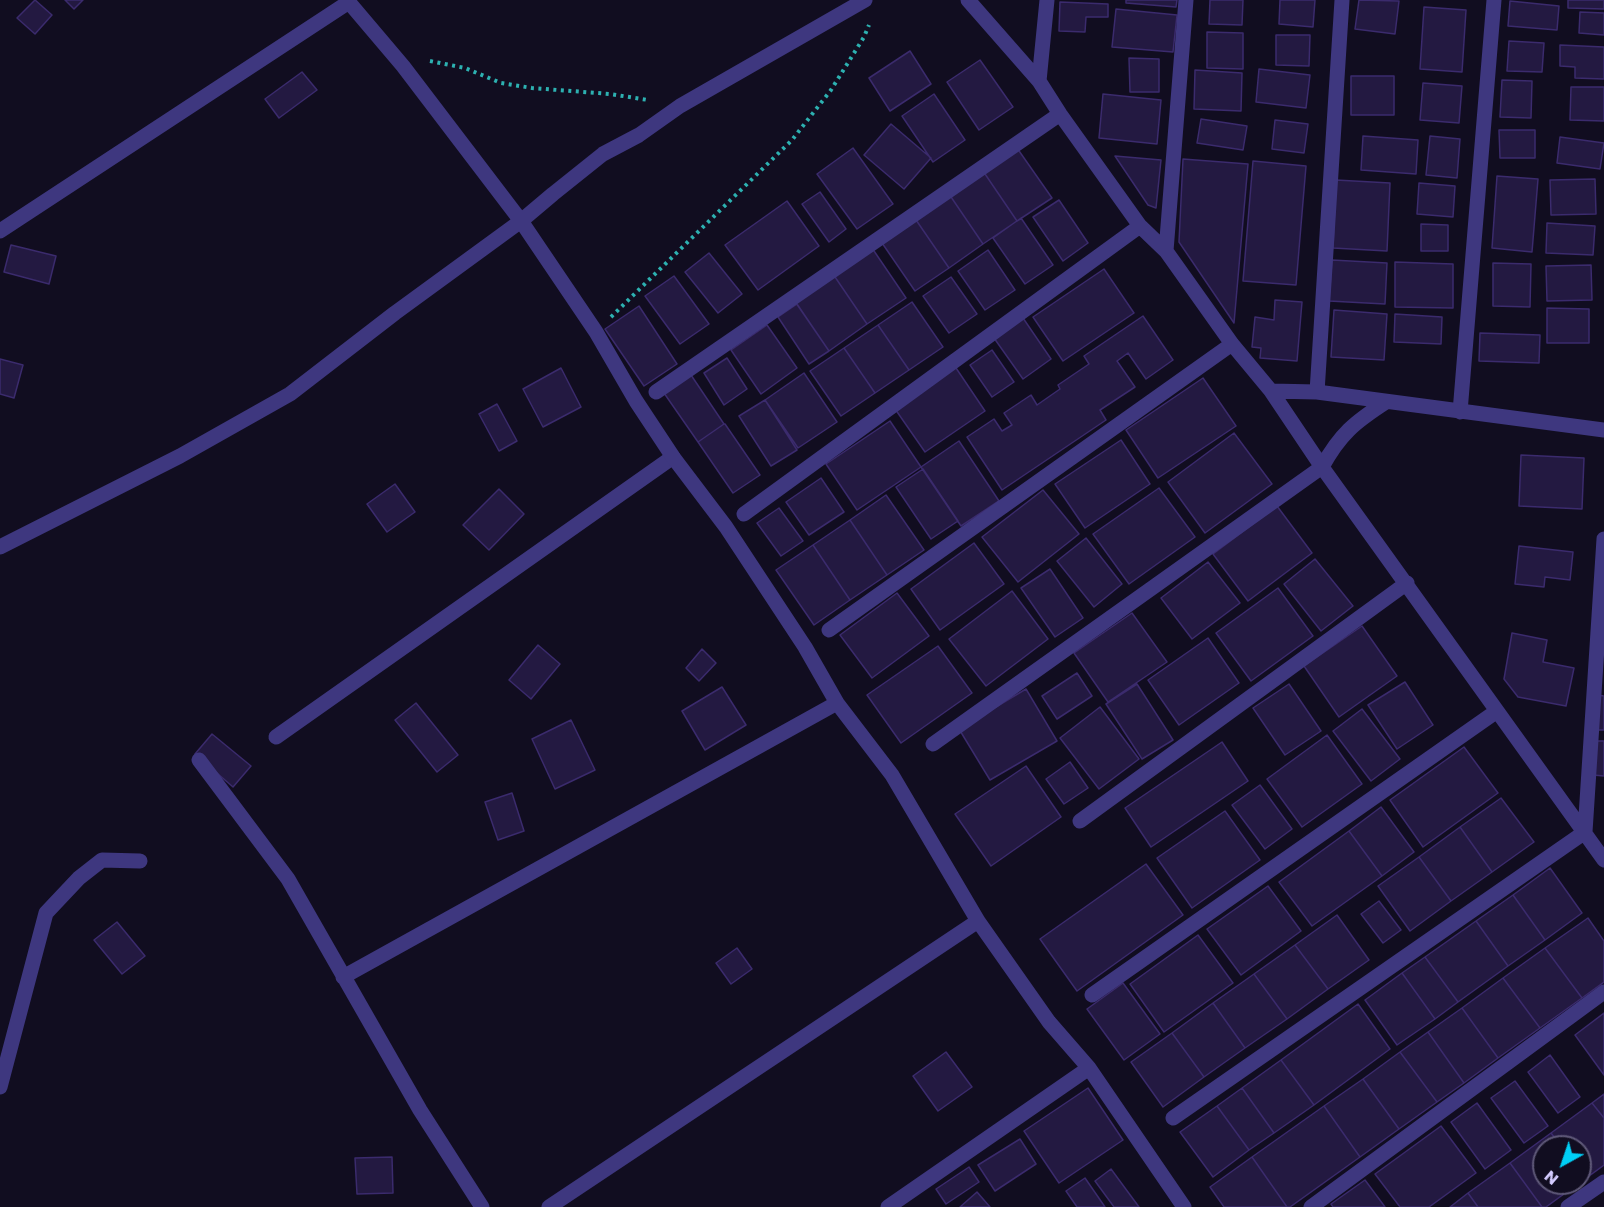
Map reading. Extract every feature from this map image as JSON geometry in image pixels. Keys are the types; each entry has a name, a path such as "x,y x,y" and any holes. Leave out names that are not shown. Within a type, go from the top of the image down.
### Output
{"street":[{"path":"0,547 180,456 290,394 395,313 521,221 603,154 639,135 680,106 865,0"},
{"path":"968,0 1039,81 1140,226 1166,251 1232,344 1271,391 1322,466 1604,860"},
{"path":"1039,81 1047,0"},
{"path":"1166,251 1186,0"},
{"path":"1317,392 1342,0"},
{"path":"1460,412 1494,0"},
{"path":"0,231 348,1 403,66 521,221 596,332 636,401 673,457 726,527 805,647 837,703 892,775 978,921 1049,1022 1089,1068 1184,1207"},
{"path":"656,392 1060,114"},
{"path":"744,514 1140,226"},
{"path":"829,630 1232,344"},
{"path":"1271,391 1317,392 1604,430"},
{"path":"933,744 1322,466 1346,431 1359,419 1386,402"},
{"path":"276,737 673,457"},
{"path":"1585,832 1604,539"},
{"path":"1080,821 1407,583"},
{"path":"343,977 837,703"},
{"path":"1092,995 1497,711"},
{"path":"199,760 288,879 420,1110 482,1207"},
{"path":"1173,1118 1585,832"},
{"path":"0,1087 46,913 79,878 102,860 140,861"},
{"path":"549,1207 978,921"},
{"path":"1311,1207 1604,992"},
{"path":"888,1207 1089,1068"},
{"path":"1568,1207 1604,1182"}],"path":[{"path":"596,332 792,140 831,90 864,37 872,18"},
{"path":"403,66 431,61 465,68 501,83 532,88 610,94 680,106"}],"building":[{"path":"35,0 52,15 35,34 17,18"},
{"path":"65,0 83,0 74,9"},
{"path":"1126,0 1177,0 1176,7 1126,3"},
{"path":"1210,0 1243,0 1242,25 1209,24"},
{"path":"1280,0 1315,0 1313,27 1279,24"},
{"path":"1359,0 1399,1 1395,34 1355,29"},
{"path":"1568,0 1604,0 1604,9 1568,8"},
{"path":"1510,1 1559,6 1557,30 1508,26"},
{"path":"1060,2 1108,4 1108,17 1086,17 1085,32 1059,31"},
{"path":"1424,7 1466,10 1462,72 1420,69"},
{"path":"1116,9 1177,15 1173,52 1112,47"},
{"path":"1580,12 1604,13 1604,35 1579,33"},
{"path":"1207,32 1243,33 1243,69 1207,68"},
{"path":"1276,35 1310,35 1309,66 1276,65"},
{"path":"1509,41 1544,43 1542,72 1507,71"},
{"path":"1560,45 1604,47 1604,79 1575,78 1575,67 1560,66"},
{"path":"910,51 931,84 890,111 869,78"},
{"path":"1129,58 1159,59 1159,92 1130,92"},
{"path":"980,60 1013,107 979,130 947,82"},
{"path":"1259,69 1310,75 1306,108 1256,102"},
{"path":"1195,70 1242,73 1241,111 1194,109"},
{"path":"302,72 317,90 279,118 265,99"},
{"path":"1351,76 1394,76 1394,115 1351,115"},
{"path":"1502,80 1532,81 1531,118 1500,117"},
{"path":"1423,83 1462,86 1459,123 1420,120"},
{"path":"1571,87 1604,87 1604,121 1570,120"},
{"path":"934,94 965,140 933,162 902,116"},
{"path":"1103,94 1161,100 1157,144 1099,138"},
{"path":"1201,119 1247,126 1243,150 1197,143"},
{"path":"1275,120 1308,124 1304,153 1272,149"},
{"path":"891,124 931,158 904,189 864,155"},
{"path":"1499,130 1535,130 1535,158 1500,158"},
{"path":"1363,136 1418,140 1416,174 1361,170"},
{"path":"1430,136 1460,139 1457,178 1426,175"},
{"path":"1560,137 1604,143 1600,169 1557,163"},
{"path":"853,148 893,204 857,229 817,174"},
{"path":"1017,148 1052,198 1017,221 983,171"},
{"path":"1115,156 1161,160 1156,208 1148,205"},
{"path":"1183,159 1248,164 1234,323 1179,242"},
{"path":"1253,161 1306,166 1296,285 1243,281"},
{"path":"983,171 1017,221 983,244 949,194"},
{"path":"1497,176 1538,179 1532,252 1492,248"},
{"path":"1595,179 1596,214 1551,215 1550,180"},
{"path":"1336,180 1390,183 1387,251 1333,248"},
{"path":"1419,183 1455,186 1453,217 1417,214"},
{"path":"820,192 846,229 829,242 802,204"},
{"path":"949,194 983,244 949,268 914,217"},
{"path":"1059,200 1088,243 1063,261 1033,217"},
{"path":"787,201 819,246 758,290 725,245"},
{"path":"914,217 949,268 915,291 880,240"},
{"path":"1021,218 1053,265 1025,284 993,238"},
{"path":"1547,223 1595,226 1593,255 1546,253"},
{"path":"1421,224 1448,225 1448,251 1421,251"},
{"path":"11,245 56,256 49,284 4,272"},
{"path":"872,248 906,298 867,324 833,274"},
{"path":"988,250 1015,290 985,310 958,271"},
{"path":"709,253 742,294 718,313 685,272"},
{"path":"1332,260 1387,263 1385,304 1329,301"},
{"path":"1395,262 1453,264 1453,308 1395,307"},
{"path":"1493,263 1531,264 1530,307 1493,306"},
{"path":"1591,265 1592,300 1547,301 1546,266"},
{"path":"1104,269 1134,313 1063,361 1033,317"},
{"path":"833,274 867,324 829,351 794,300"},
{"path":"674,276 709,324 680,344 645,296"},
{"path":"951,277 977,314 949,333 923,296"},
{"path":"1275,300 1302,302 1297,361 1260,358 1261,348 1252,347 1255,317 1274,320"},
{"path":"912,302 943,347 909,370 878,325"},
{"path":"797,304 829,351 809,364 778,317"},
{"path":"639,306 677,364 644,386 605,329"},
{"path":"1547,308 1589,309 1589,343 1547,343"},
{"path":"1334,310 1387,314 1384,360 1331,357"},
{"path":"1395,314 1442,317 1441,344 1394,342"},
{"path":"1143,316 1173,360 1146,379 1128,353 1117,361 1135,387 1100,410 1106,420 1002,490 967,437 994,419 1002,431 1012,425 1004,413 1031,395 1037,405 1060,389 1058,385 1089,364 1084,356"},
{"path":"1023,318 1051,359 1023,379 994,338"},
{"path":"767,325 797,368 761,394 731,350"},
{"path":"878,325 909,370 875,393 844,348"},
{"path":"1480,333 1540,335 1539,363 1479,361"},
{"path":"844,348 875,393 841,416 810,371"},
{"path":"992,350 1014,382 992,397 970,365"},
{"path":"727,358 747,389 724,405 704,373"},
{"path":"0,359 23,365 14,398 0,394"},
{"path":"954,365 985,411 925,452 893,406"},
{"path":"561,368 581,407 543,427 523,389"},
{"path":"804,373 837,422 798,448 765,400"},
{"path":"691,375 724,424 698,442 664,393"},
{"path":"1203,378 1236,426 1158,478 1126,430"},
{"path":"765,400 797,450 771,466 739,416"},
{"path":"497,404 517,441 499,451 479,414"},
{"path":"890,421 921,467 857,510 826,464"},
{"path":"724,424 760,475 733,493 698,442"},
{"path":"1234,433 1272,484 1205,533 1168,482"},
{"path":"1121,440 1150,484 1085,528 1055,484"},
{"path":"959,441 999,501 961,526 921,467"},
{"path":"1521,455 1584,458 1582,509 1519,506"},
{"path":"923,469 958,521 931,539 896,487"},
{"path":"821,478 844,512 809,535 786,502"},
{"path":"395,484 415,512 387,532 367,504"},
{"path":"1159,488 1195,537 1129,584 1093,534"},
{"path":"499,489 524,514 489,550 463,525"},
{"path":"1043,490 1079,534 1018,582 982,537"},
{"path":"886,495 924,550 887,575 850,520"},
{"path":"1277,506 1312,553 1248,601 1213,554"},
{"path":"779,508 803,541 781,556 757,523"},
{"path":"850,520 887,575 850,600 813,545"},
{"path":"1086,538 1122,584 1094,607 1057,561"},
{"path":"974,543 1004,584 940,630 911,589"},
{"path":"813,545 850,600 814,625 776,570"},
{"path":"1519,546 1573,552 1570,580 1545,577 1544,587 1515,584"},
{"path":"1315,559 1353,606 1321,631 1284,584"},
{"path":"1208,562 1240,603 1192,639 1161,598"},
{"path":"1050,569 1083,618 1055,637 1021,588"},
{"path":"1278,588 1313,636 1251,681 1216,633"},
{"path":"1012,591 1048,639 986,686 949,639"},
{"path":"897,593 929,636 872,678 840,635"},
{"path":"1132,613 1167,662 1108,702 1074,653"},
{"path":"1362,626 1397,676 1339,717 1304,666"},
{"path":"1512,633 1547,640 1543,662 1574,668 1566,706 1518,697 1504,679"},
{"path":"1208,638 1239,683 1179,725 1148,680"},
{"path":"538,645 560,664 531,699 509,680"},
{"path":"938,646 972,693 901,743 867,695"},
{"path":"702,649 716,663 699,681 686,668"},
{"path":"1077,673 1092,696 1057,719 1042,696"},
{"path":"1405,682 1433,725 1397,749 1368,705"},
{"path":"1137,684 1173,740 1142,759 1106,704"},
{"path":"1289,684 1321,731 1285,755 1253,708"},
{"path":"722,687 746,725 705,750 682,711"},
{"path":"1026,689 1057,741 990,780 959,729"},
{"path":"1597,695 1604,696 1604,730 1595,730"},
{"path":"416,703 458,755 437,772 395,720"},
{"path":"1100,707 1139,759 1099,789 1060,738"},
{"path":"1362,709 1400,759 1371,781 1333,731"},
{"path":"571,720 595,770 555,789 532,739"},
{"path":"212,734 251,766 233,787 195,754"},
{"path":"1327,735 1362,784 1302,827 1267,779"},
{"path":"1595,741 1604,741 1604,776 1593,775"},
{"path":"1222,742 1248,781 1151,847 1125,808"},
{"path":"1464,747 1498,793 1423,847 1390,800"},
{"path":"1070,762 1088,788 1064,804 1046,779"},
{"path":"1026,766 1061,817 991,866 955,814"},
{"path":"1260,785 1292,829 1265,849 1232,805"},
{"path":"512,793 524,831 498,840 485,802"},
{"path":"1501,798 1534,842 1492,872 1460,827"},
{"path":"1381,807 1414,852 1382,876 1349,831"},
{"path":"1225,811 1260,860 1192,908 1157,858"},
{"path":"1460,827 1492,872 1451,901 1419,857"},
{"path":"1349,831 1382,876 1312,926 1279,882"},
{"path":"1419,857 1451,901 1410,931 1378,886"},
{"path":"1146,864 1183,915 1077,991 1040,939"},
{"path":"1550,868 1582,913 1545,940 1513,895"},
{"path":"1268,886 1301,931 1241,975 1207,929"},
{"path":"1513,895 1545,940 1508,966 1476,921"},
{"path":"1379,901 1401,930 1383,943 1361,914"},
{"path":"1337,915 1369,960 1328,989 1295,945"},
{"path":"1588,918 1604,941 1604,982 1582,998 1545,948"},
{"path":"1476,921 1508,966 1458,1002 1425,957"},
{"path":"117,922 145,956 122,974 94,940"},
{"path":"1198,935 1233,983 1164,1032 1130,984"},
{"path":"1295,945 1328,989 1287,1019 1254,974"},
{"path":"737,948 752,969 731,984 716,963"},
{"path":"1545,948 1582,998 1540,1028 1503,978"},
{"path":"1425,957 1458,1002 1435,1019 1402,973"},
{"path":"1402,973 1435,1019 1397,1045 1365,1000"},
{"path":"1254,974 1287,1019 1245,1048 1213,1003"},
{"path":"1503,978 1540,1028 1498,1058 1462,1008"},
{"path":"1123,983 1160,1034 1124,1060 1087,1009"},
{"path":"1213,1003 1245,1048 1204,1077 1172,1033"},
{"path":"1358,1004 1390,1049 1314,1105 1281,1060"},
{"path":"1462,1008 1498,1058 1464,1083 1428,1032"},
{"path":"1604,1013 1604,1075 1575,1035"},
{"path":"1428,1032 1464,1083 1437,1102 1400,1052"},
{"path":"1172,1033 1204,1077 1163,1107 1131,1062"},
{"path":"946,1052 972,1087 938,1111 913,1076"},
{"path":"1400,1052 1437,1102 1399,1129 1363,1079"},
{"path":"1550,1055 1580,1097 1558,1113 1528,1072"},
{"path":"1281,1060 1314,1105 1274,1133 1242,1088"},
{"path":"1363,1079 1399,1129 1360,1157 1324,1106"},
{"path":"1515,1081 1548,1126 1532,1135 1524,1143 1491,1098"},
{"path":"1088,1088 1123,1140 1059,1183 1024,1131"},
{"path":"1242,1088 1274,1133 1249,1150 1217,1106"},
{"path":"1604,1094 1604,1118 1592,1103"},
{"path":"1477,1103 1511,1150 1485,1169 1451,1122"},
{"path":"1592,1103 1604,1118 1604,1165 1592,1174 1592,1135 1553,1135 1551,1133"},
{"path":"1217,1106 1249,1150 1213,1177 1180,1132"},
{"path":"1324,1106 1360,1157 1287,1207 1252,1157"},
{"path":"1441,1126 1476,1173 1429,1207 1400,1207 1375,1174"},
{"path":"1020,1139 1036,1164 995,1191 978,1165"},
{"path":"1532,1147 1532,1193 1510,1163"},
{"path":"392,1157 393,1193 357,1194 355,1158"},
{"path":"1252,1157 1287,1207 1224,1207 1210,1187"},
{"path":"1510,1163 1542,1207 1478,1207 1468,1193"},
{"path":"969,1167 979,1182 946,1204 936,1189"},
{"path":"1111,1169 1139,1207 1114,1207 1095,1181"},
{"path":"1085,1178 1105,1207 1077,1207 1066,1191"},
{"path":"1365,1180 1385,1207 1333,1207 1331,1204"},
{"path":"977,1192 990,1207 960,1207"},
{"path":"1468,1193 1478,1207 1450,1207"},
{"path":"1533,1195 1562,1195 1546,1207 1542,1207"}]}
